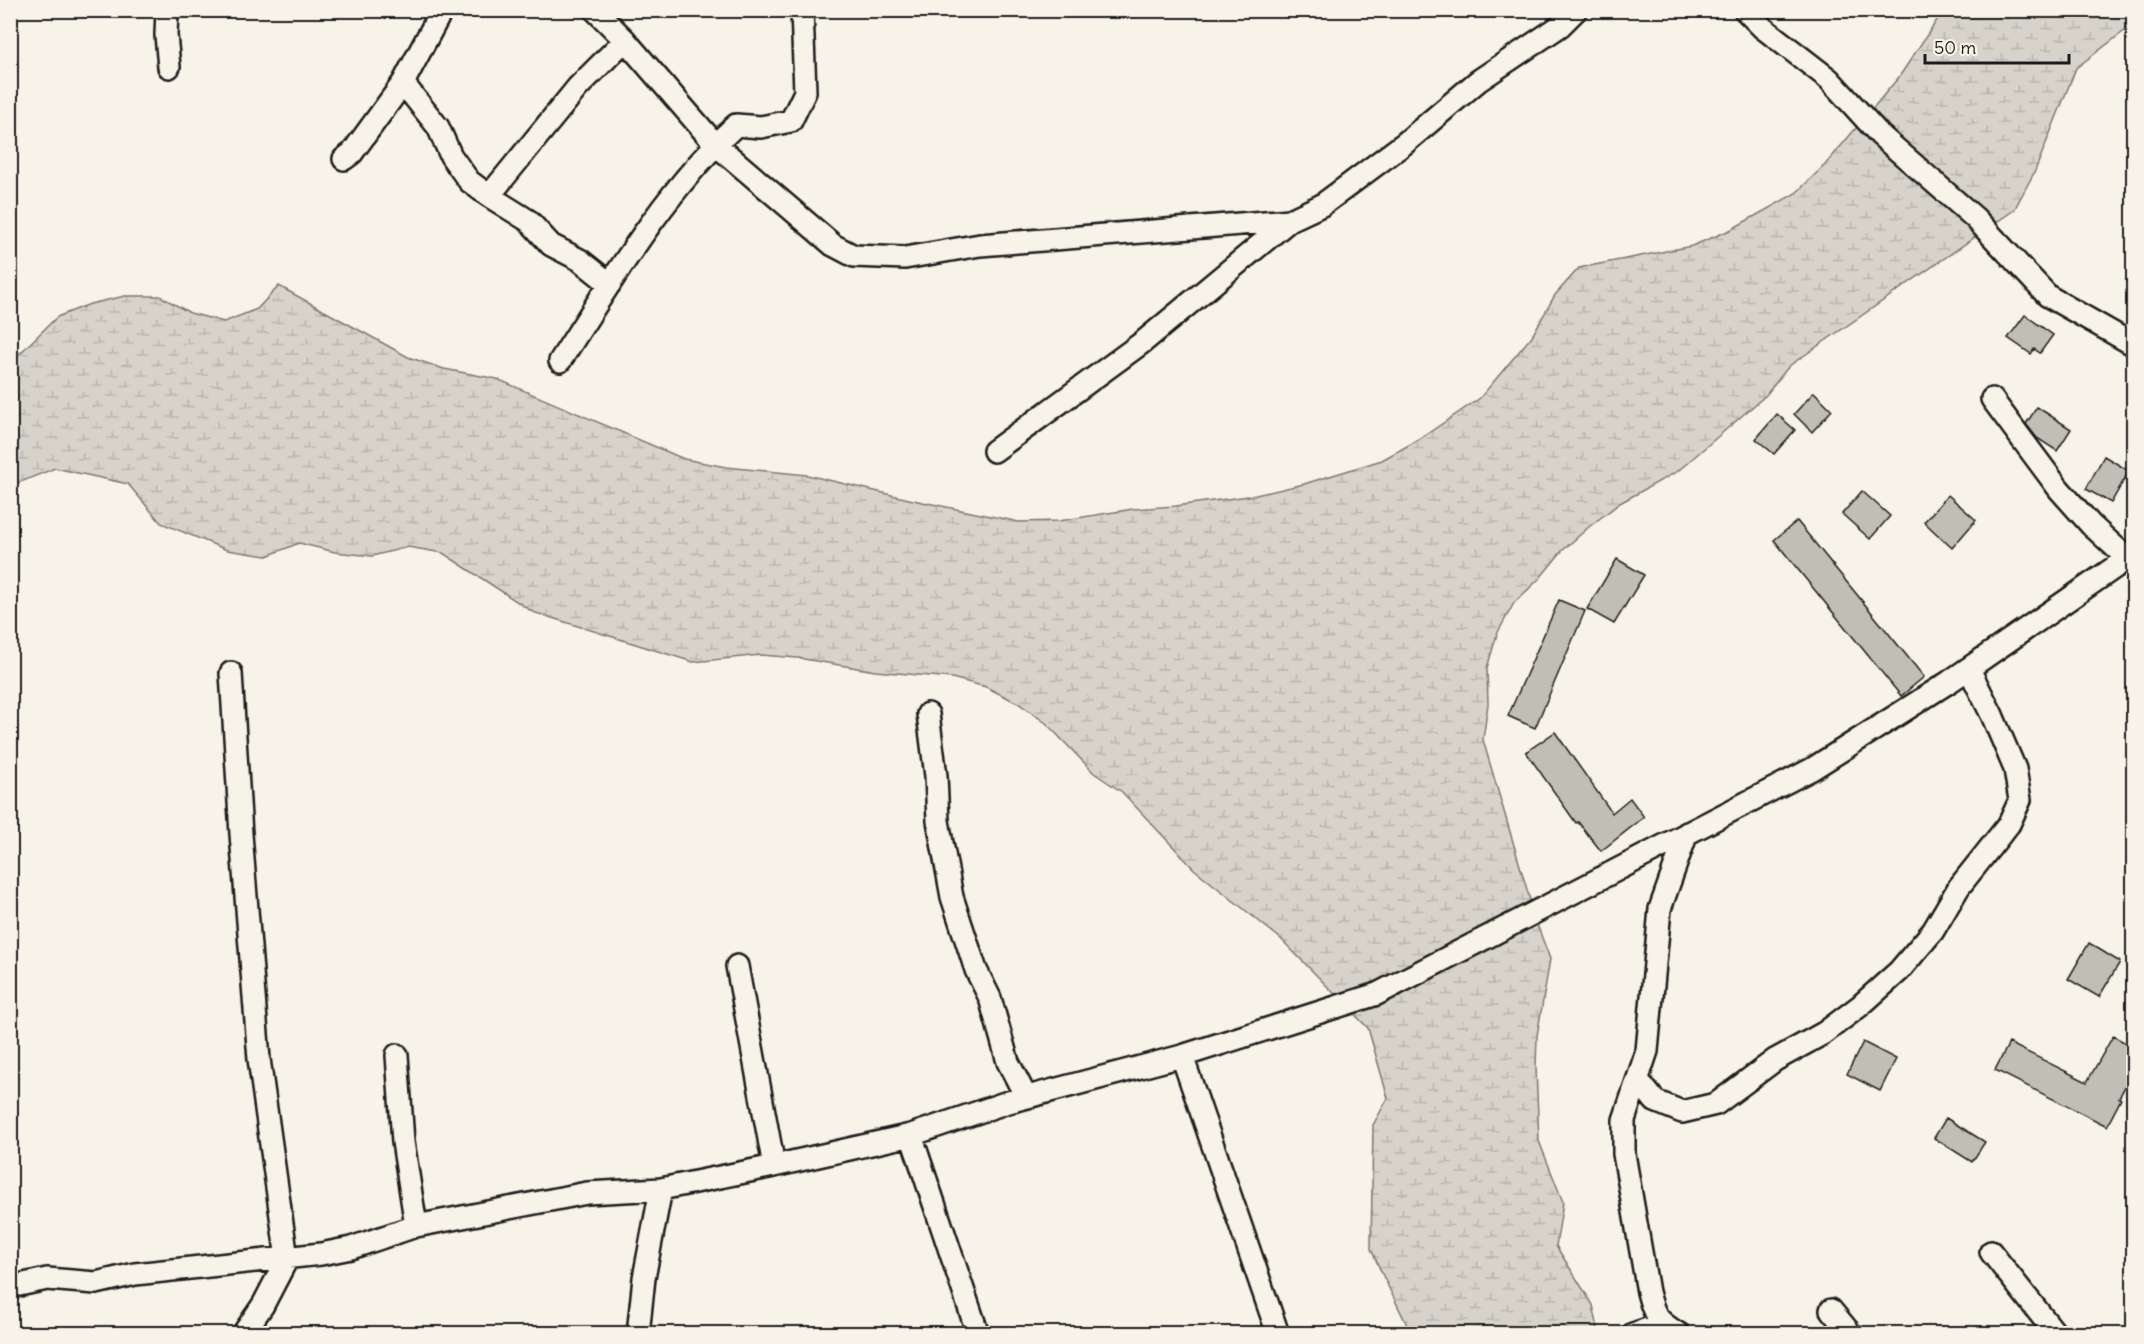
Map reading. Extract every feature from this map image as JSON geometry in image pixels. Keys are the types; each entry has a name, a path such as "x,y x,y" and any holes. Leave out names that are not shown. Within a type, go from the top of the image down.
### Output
{"street":[{"path":"167,10 166,35 169,67"},
{"path":"344,159 352,153 403,83 442,10"},
{"path":"595,10 625,40 715,144 833,245 854,256 905,258 980,244 1290,220"},
{"path":"560,360 650,223 715,144 736,125 761,127 791,121 805,92 802,10"},
{"path":"994,451 1143,342 1290,220 1322,205 1405,142 1478,81 1560,26 1576,10"},
{"path":"1745,10 1763,28 1829,79 1880,135 1975,218 2048,296 2133,345"},
{"path":"489,196 578,87 625,40"},
{"path":"403,83 438,127 451,156 469,182 529,221 551,245 580,260 609,284"},
{"path":"10,1287 47,1279 96,1283 135,1274 287,1259 351,1248 416,1226 587,1193 660,1189 774,1166 911,1135 1026,1097 1182,1056 1377,994 1812,769 1970,669 2131,557 2091,525 2059,489 1992,399"},
{"path":"1638,1080 1655,1101 1682,1112 1716,1104 1775,1060 1824,1033 1861,1005 1899,971 1933,931 1959,887 2009,824 2020,801 2015,769 1970,669"},
{"path":"231,673 259,1059 287,1259 263,1305 243,1334"},
{"path":"928,714 936,776 938,821 952,897 976,970 990,998 1008,1062 1026,1097"},
{"path":"1670,1329 1654,1313 1648,1292 1624,1154 1624,1120 1647,1051 1660,909 1687,832"},
{"path":"737,966 774,1166"},
{"path":"397,1055 404,1142 416,1226"},
{"path":"1182,1056 1278,1334"},
{"path":"911,1135 978,1334"},
{"path":"638,1334 644,1278 660,1189"},
{"path":"1991,1252 2056,1334"},
{"path":"1831,1310 1851,1334"},
{"path":"1632,1334 1670,1329"}],"green space":[{"path":"1943,11 2133,11 2133,22 2131,26 2076,68 2035,171 2014,210 1789,366 1766,395 1678,471 1620,503 1590,526 1562,551 1540,578 1514,603 1497,634 1487,668 1488,704 1483,740 1538,927 1550,959 1537,1036 1536,1068 1539,1141 1563,1202 1556,1246 1593,1305 1599,1333 1411,1333 1371,1249 1373,1125 1388,1098 1368,1028 1281,939 1194,869 1122,792 1094,773 1046,723 1018,703 986,687 952,678 875,671 798,658 761,655 693,662 533,612 443,553 408,547 372,556 335,552 299,543 267,556 227,550 161,523 128,484 55,468 11,486 10,363 57,317 90,304 125,296 160,296 190,313 224,322 257,309 279,286 408,357 444,369 497,379 684,459 726,467 807,475 1019,522 1059,521 1133,509 1176,506 1256,495 1304,484 1382,460 1418,440 1480,398 1532,336 1555,295 1579,268 1692,246 1730,230 1796,193 1825,165 1899,77"}],"building":[{"path":"2025,315 2053,335 2040,353 2034,349 2031,354 2008,338"},
{"path":"1814,392 1832,410 1812,432 1794,414"},
{"path":"2037,407 2071,429 2057,451 2037,438 2026,424"},
{"path":"1777,414 1795,430 1774,454 1756,439"},
{"path":"2104,456 2129,471 2111,503 2086,489"},
{"path":"1862,491 1890,516 1870,539 1842,514"},
{"path":"1948,495 1976,520 1952,548 1924,522"},
{"path":"1797,521 1924,677 1901,696 1774,540"},
{"path":"1617,559 1644,575 1614,624 1587,609"},
{"path":"1559,600 1585,611 1535,728 1508,716"},
{"path":"1555,732 1612,813 1630,798 1644,817 1601,851 1578,822 1576,823 1526,752"},
{"path":"2089,943 2120,962 2099,997 2068,979"},
{"path":"2113,1036 2133,1047 2133,1071 2107,1126 1995,1070 2009,1043 2087,1082"},
{"path":"1863,1042 1896,1059 1880,1091 1847,1074"},
{"path":"1946,1118 1985,1142 1972,1162 1934,1138"}]}
